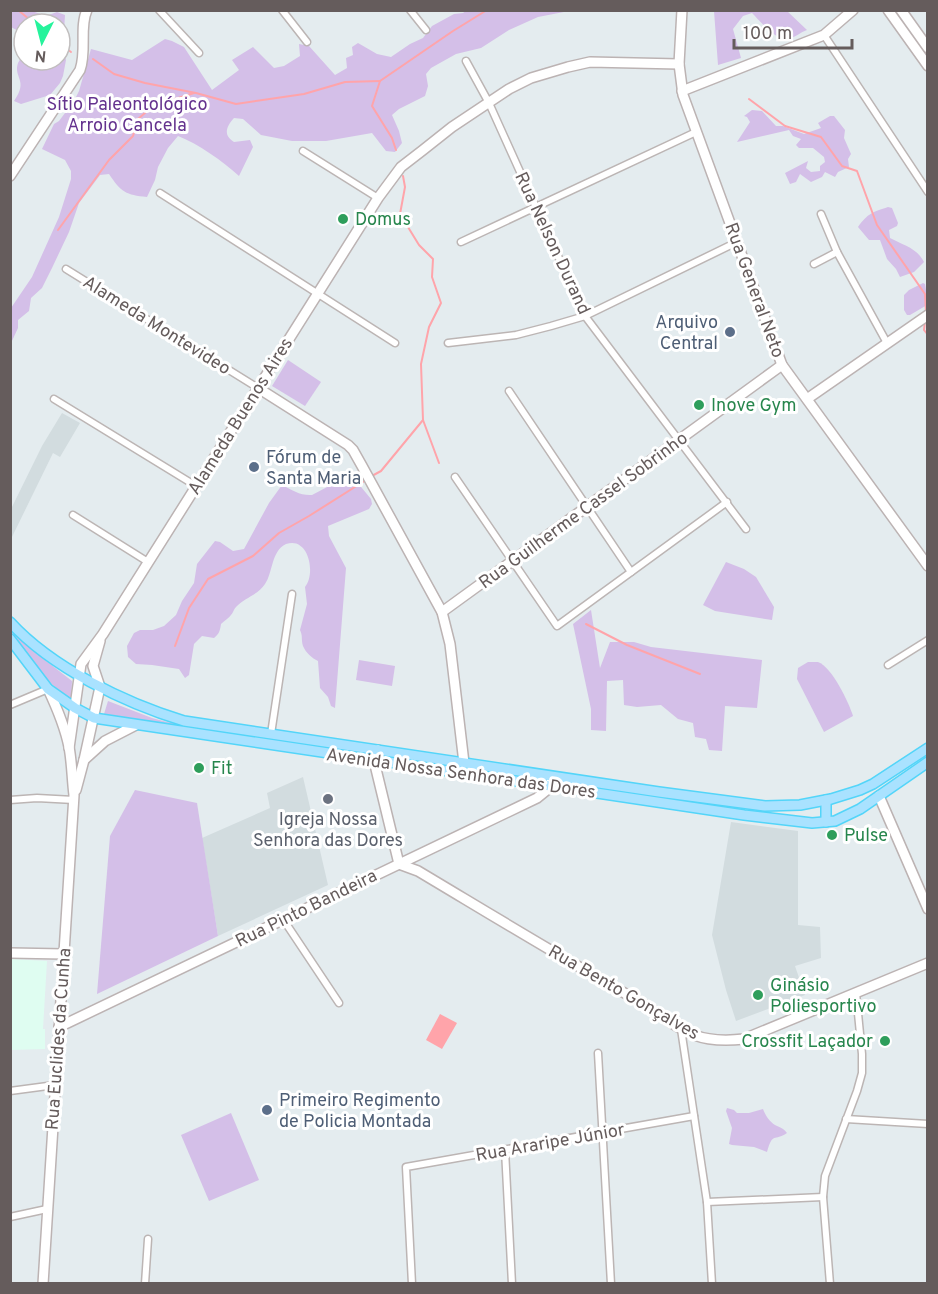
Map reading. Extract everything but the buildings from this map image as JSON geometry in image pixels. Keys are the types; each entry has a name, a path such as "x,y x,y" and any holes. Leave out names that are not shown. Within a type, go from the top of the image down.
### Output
{"main road":[{"name":"Avenida Nossa Senhora das Dores","path":"10,622 38,648 100,687 150,711 184,721 464,763 551,781 744,814 795,821 826,822 842,819 927,762"},
{"name":"Avenida Nossa Senhora das Dores","path":"10,639 48,689 94,718 377,760 551,781 753,805 788,806 826,800 873,784 927,748"},
{"path":"826,800 826,822"}],"street":[{"path":"10,176 80,70 84,56 84,17 87,10"},
{"path":"159,10 198,53"},
{"path":"282,10 308,42"},
{"path":"410,10 426,30"},
{"name":"Rua General Neto","path":"682,10 679,64 682,91 782,365 927,566"},
{"path":"682,91 824,35 853,10"},
{"path":"888,10 927,66"},
{"path":"901,10 927,48"},
{"path":"824,35 927,192"},
{"name":"Rua Nelson Durand","path":"466,60 489,103 585,316 747,529"},
{"name":"Alameda Buenos Aires","path":"75,708 81,664 378,198 401,167 452,128 509,89 531,78 590,62 679,64"},
{"path":"461,242 696,132"},
{"path":"303,151 378,198"},
{"path":"160,193 395,343"},
{"path":"821,214 837,252 887,343"},
{"path":"448,343 516,335 585,316 737,242"},
{"path":"814,264 837,252"},
{"name":"Alameda Montevideo","path":"66,269 353,450 442,612 450,644 464,763"},
{"path":"807,399 927,315"},
{"name":"Rua Guilherme Cassel Sobrinho","path":"442,612 782,365"},
{"path":"509,391 631,572"},
{"path":"54,399 196,486"},
{"path":"455,477 557,626 726,502"},
{"path":"73,515 148,562"},
{"path":"271,734 292,594"},
{"name":"Alameda Buenos Aires","path":"100,687 93,666 102,634"},
{"path":"888,665 927,640"},
{"name":"Rua Euclides da Cunha","path":"74,797 100,687"},
{"path":"10,705 48,689"},
{"name":"Rua Euclides da Cunha","path":"43,1284 74,797 69,748 58,710 48,689"},
{"name":"Rua Euclides da Cunha","path":"69,748 75,708"},
{"path":"84,760 105,741 136,725"},
{"path":"378,750 376,769 399,864"},
{"name":"Rua Pinto Bandeira","path":"59,1027 537,798 551,781"},
{"path":"879,796 927,909"},
{"path":"10,800 74,797"},
{"name":"Rua Bento Gonçalves","path":"399,864 418,871 648,1006 681,1028 704,1038 731,1041 744,1039 927,963"},
{"path":"283,919 339,1003"},
{"path":"10,953 64,954"},
{"path":"830,1284 823,1197 825,1176 862,1073 856,993"},
{"path":"681,1028 707,1202 712,1284"},
{"path":"598,1053 611,1284"},
{"path":"10,1091 55,1085"},
{"name":"Rua Araripe Júnior","path":"412,1284 406,1167 694,1116"},
{"path":"846,1119 927,1124"},
{"path":"505,1150 512,1284"},
{"path":"707,1202 823,1197"},
{"path":"10,1217 48,1209"},
{"path":"146,1284 148,1239"}],"shaded area":[{"path":"62,413 80,423 60,457 53,453 11,539 11,509 42,446"},
{"path":"303,777 328,885 218,936 202,838 270,808 267,793"},
{"path":"731,822 798,831 798,925 820,927 821,958 795,966 805,995 736,1021 712,935"},
{"path":"11,959 47,961 43,1029 45,1029 45,1049 11,1050"},
{"path":"440,1014 457,1023 442,1049 426,1040"}],"green space":[{"path":"11,10 35,12 12,12 11,27"},
{"name":"Sítio Paleontológico Arroio Cancela","path":"467,10 569,11 538,17 509,30 481,48 456,54 431,68 426,74 428,86 425,96 392,115 402,143 395,152 386,151 372,133 326,141 292,141 261,135 243,119 234,118 228,128 228,137 234,142 250,140 253,147 239,176 210,153 178,136 168,148 158,167 147,197 125,192 109,174 100,175 79,203 69,232 52,268 42,288 31,298 29,311 18,320 18,328 11,343 11,308 32,277 59,217 71,179 71,171 65,160 42,149 54,124 59,121 79,91 91,49 132,60 165,39 172,41 184,47 212,90 239,70 232,60 253,47 274,68 284,66 300,56 299,44 309,46 335,75 347,68 346,58 353,55 352,47 358,43 377,54 391,57 423,38 432,26"},
{"path":"714,11 787,11 807,30 783,39 768,30 752,13 743,16 733,29 741,58 718,65"},
{"path":"17,72 64,72 60,83 50,95 21,104 14,101 21,84"},
{"path":"752,110 762,111 776,126 783,126 804,134 821,128 818,123 834,116 845,130 844,138 851,154 848,159 849,167 838,172 835,177 825,172 822,177 811,182 800,174 796,182 790,184 785,173 808,161 806,168 811,172 820,171 820,166 825,162 824,157 813,148 799,148 796,145 801,139 793,136 789,130 737,142 750,122 744,116"},
{"path":"888,207 892,208 898,223 889,230 890,238 914,250 924,262 914,272 900,277 887,259 880,240 869,240 858,227 871,214"},
{"path":"923,283 927,290 927,305 907,315 904,310 904,295"},
{"path":"288,360 321,382 305,406 272,386"},
{"path":"350,475 371,499 372,504 369,509 328,526 329,536 346,568 335,708 331,706 328,697 320,688 318,661 307,653 302,644 300,630 307,604 305,587 310,574 310,566 305,551 294,543 281,547 265,584 236,607 221,624 216,637 202,636 194,644 189,675 185,678 179,669 136,664 128,657 127,646 134,633 164,626 176,615 194,583 197,564 215,541 233,551 244,549 269,503 282,485 300,494 312,495"},
{"path":"726,562 756,577 774,607 772,620 715,611 703,605"},
{"path":"591,610 600,668 610,642 634,642 651,647 762,660 757,708 725,706 722,751 709,750 706,739 695,737 693,723 678,719 661,705 637,707 624,705 623,680 607,681 606,731 591,730 591,709 573,624"},
{"path":"10,627 32,650 72,681 71,701 46,679 11,632"},
{"path":"359,660 395,666 392,686 356,680"},
{"path":"808,662 818,662 829,671 844,695 853,716 824,732 797,679 798,668"},
{"path":"108,701 167,722 226,731 225,734 111,717 104,714"},
{"path":"135,790 197,803 218,936 97,994 110,836"},
{"path":"727,1108 737,1113 749,1113 763,1109 771,1122 787,1133 774,1138 767,1152 754,1147 729,1144 732,1128"},
{"path":"231,1113 259,1180 209,1201 181,1135"}],"waterway":[{"path":"380,81 487,10"},
{"path":"93,59 114,74 236,104 304,94 345,82 380,81"},
{"path":"380,81 372,106 392,138 396,150"},
{"path":"58,230 109,160 133,136 138,119 153,106 194,93"},
{"path":"749,99 785,126 821,137 842,166 857,171 877,225 925,294 926,312"},
{"path":"370,477 381,471 423,420 421,364 429,327 441,303 432,277 433,259 419,245 400,214 405,187 403,176"},
{"path":"925,321 924,330 928,335"},
{"path":"423,420 439,463"},
{"path":"175,646 189,608 208,579 253,556 279,533 366,480"},
{"path":"586,624 627,645 700,674"}],"place":[{"name":"Domus","path":"343,219"},
{"name":"Arquivo Central","path":"730,332"},
{"name":"Inove Gym","path":"699,405"},
{"name":"Fórum de Santa Maria","path":"254,467"},
{"name":"Fit","path":"199,768"},
{"name":"Igreja Nossa Senhora das Dores","path":"328,799"},
{"name":"Pulse","path":"832,835"},
{"name":"Ginásio Poliesportivo","path":"758,995"},
{"name":"Crossfit Laçador","path":"885,1041"},
{"name":"Primeiro Regimento de Policia Montada","path":"267,1110"}]}
